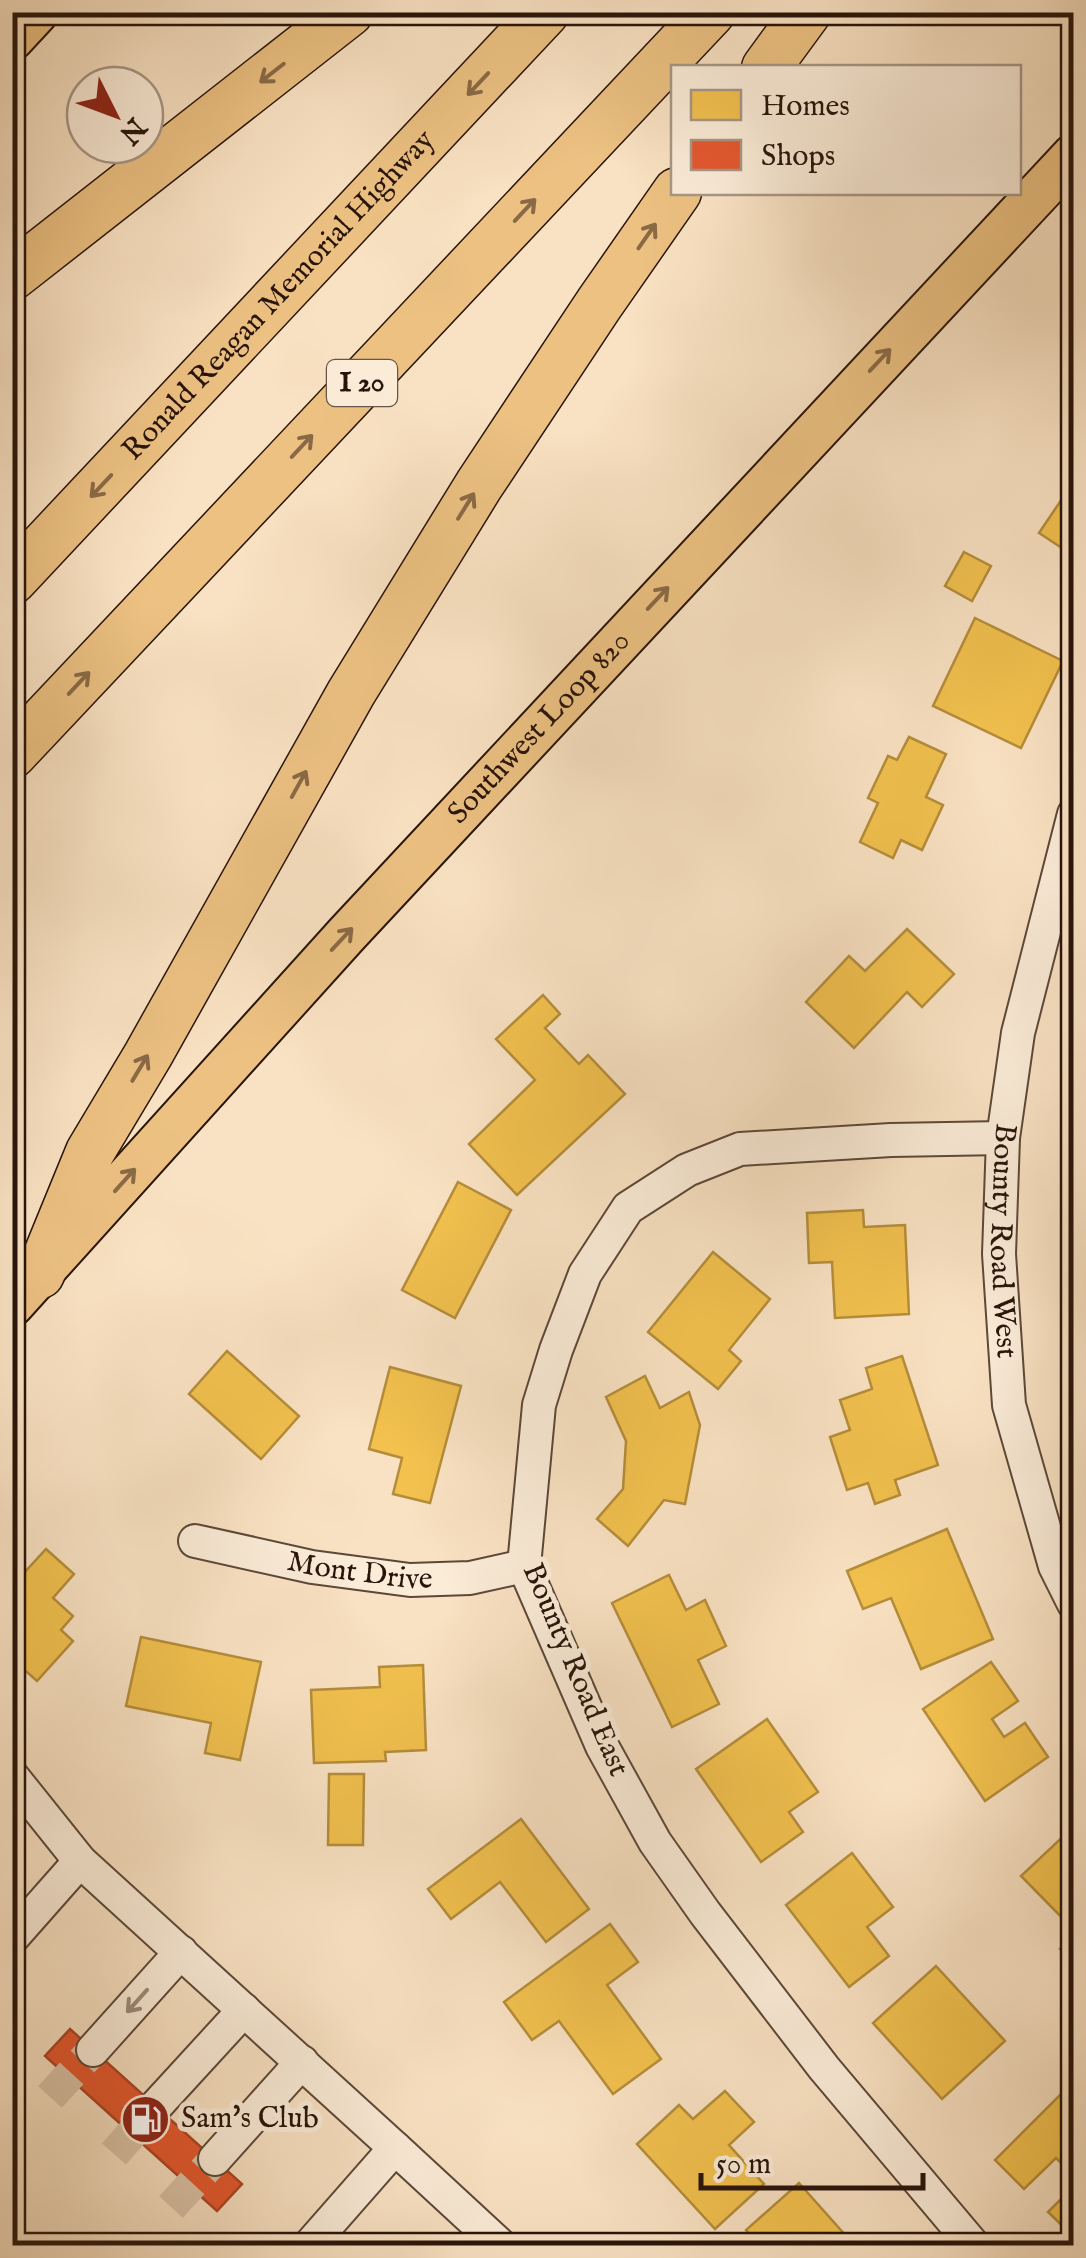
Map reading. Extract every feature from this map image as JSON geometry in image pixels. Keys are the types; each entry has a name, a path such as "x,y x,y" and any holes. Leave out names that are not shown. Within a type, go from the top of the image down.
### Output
{"highway":[{"path":"12,276 349,12"},
{"name":"Ronald Reagan Memorial Highway","path":"12,580 545,12"},
{"name":"I 20","path":"12,754 710,12"},
{"path":"768,65 807,12"},
{"path":"26,1289 90,1152 351,692 490,468 675,195"}],"main road":[{"path":"12,39 37,12"},
{"name":"Southwest Loop 820","path":"26,1289 383,894 1074,155"}],"street":[{"name":"Bounty Road West","path":"1074,814 1018,1033 1002,1138 1000,1254 1009,1405 1055,1566 1074,1604"},
{"name":"Bounty Road East","path":"974,2246 824,2068 654,1842 602,1746 524,1566 539,1405 586,1274 628,1208 687,1170 740,1149 1002,1138"},
{"name":"Mont Drive","path":"195,1541 312,1567 410,1580 470,1578 524,1566"},
{"path":"12,1776 80,1861 501,2246"},
{"path":"12,1938 80,1861"},
{"path":"94,2050 181,1952"},
{"path":"156,2106 244,2010"},
{"path":"215,2159 302,2062"},
{"path":"309,2246 395,2148"}],"building: Homes":[{"path":"1074,481 1074,556 1039,533"},
{"path":"964,552 991,566 972,601 945,586"},
{"path":"975,618 1063,661 1021,748 933,706"},
{"path":"909,737 946,754 926,797 943,805 922,850 901,840 893,858 860,842 878,803 868,798 888,756 897,760"},
{"path":"907,929 954,974 922,1007 907,992 854,1048 806,1002 849,956 865,971"},
{"path":"543,995 560,1014 545,1028 579,1064 588,1055 625,1094 517,1195 469,1144 535,1080 496,1039"},
{"path":"458,1182 511,1210 455,1318 402,1290"},
{"path":"863,1210 864,1227 905,1225 909,1314 835,1318 832,1262 809,1263 807,1213"},
{"path":"713,1252 770,1299 729,1350 741,1361 718,1389 648,1332"},
{"path":"227,1351 299,1416 261,1459 189,1394"},
{"path":"902,1356 938,1465 895,1480 900,1495 875,1504 868,1483 847,1490 830,1437 850,1430 840,1400 872,1389 866,1368"},
{"path":"390,1367 461,1386 430,1503 393,1494 402,1458 369,1449"},
{"path":"645,1376 660,1408 689,1392 700,1425 685,1504 664,1500 628,1546 597,1519 623,1489 626,1441 606,1397"},
{"path":"947,1529 993,1639 921,1669 891,1598 863,1609 847,1571"},
{"path":"46,1549 74,1574 53,1598 73,1616 61,1630 73,1641 37,1681 12,1659 12,1586"},
{"path":"669,1575 686,1610 705,1600 726,1646 698,1660 719,1704 672,1727 612,1603"},
{"path":"141,1637 261,1662 240,1760 205,1753 211,1723 126,1706"},
{"path":"991,1662 1018,1701 992,1719 1004,1737 1025,1723 1048,1757 985,1801 923,1709"},
{"path":"423,1665 426,1750 385,1752 386,1761 314,1763 311,1690 380,1687 379,1667"},
{"path":"767,1719 818,1792 789,1812 803,1832 761,1862 696,1769"},
{"path":"329,1774 364,1774 363,1845 328,1845"},
{"path":"521,1819 589,1909 546,1942 500,1882 451,1919 428,1889"},
{"path":"1071,1829 1074,1831 1074,1930 1021,1876"},
{"path":"852,1853 893,1907 867,1927 889,1956 849,1987 786,1905"},
{"path":"610,1924 638,1962 607,1985 661,2059 613,2094 559,2021 532,2040 504,2002"},
{"path":"1074,1936 1074,1962 1060,1949"},
{"path":"936,1966 1005,2041 942,2099 873,2023"},
{"path":"725,2091 754,2122 729,2145 764,2184 715,2229 637,2144 679,2105 693,2119"},
{"path":"1061,2094 1074,2107 1074,2176 1056,2158 1024,2189 995,2160"},
{"path":"799,2183 855,2246 760,2246 746,2230"},
{"path":"1074,2186 1074,2237 1048,2212"}],"building: Shops":[{"path":"70,2029 242,2184 217,2211 45,2056"}],"tunnel":[{"path":"50,2097 93,2050"},
{"path":"114,2154 156,2106"},
{"path":"171,2207 215,2159"}],"place":[{"name":"Sam's Club","path":"146,2119"}]}
